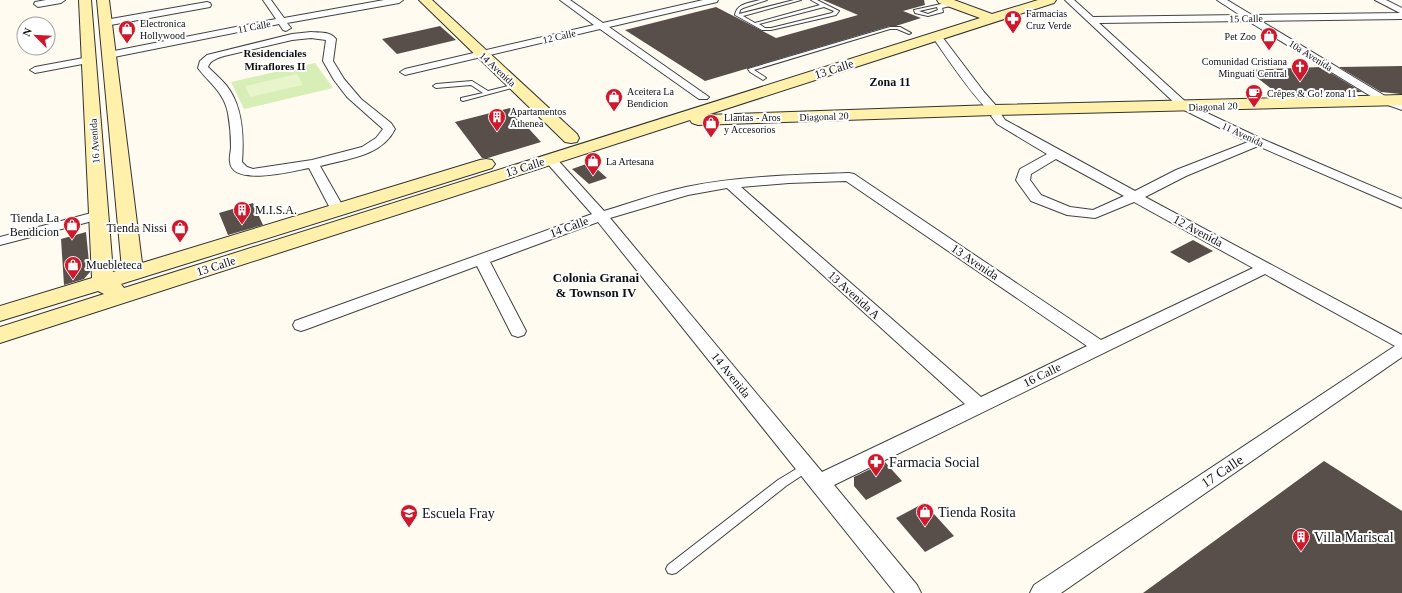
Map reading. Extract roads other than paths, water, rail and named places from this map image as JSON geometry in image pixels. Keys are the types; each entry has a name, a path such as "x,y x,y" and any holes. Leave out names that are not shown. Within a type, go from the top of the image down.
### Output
{"main road":[{"name":"16 Avenida","path":"85,0 103,282"},
{"name":"16 Avenida","path":"103,0 133,273"},
{"name":"14 Avenida","path":"425,0 571,138"},
{"name":"13 Calle","path":"0,335 937,36 1016,0"},
{"name":"13 Calle","path":"0,314 909,33 1050,0"},
{"path":"948,2 983,15"},
{"path":"955,113 982,108 984,105 980,94"},
{"name":"Diagonal 20","path":"626,121 665,123 1402,100"},
{"name":"Diagonal 20","path":"665,123 955,113 996,113"},
{"path":"103,282 104,285 110,289 123,289 184,276"}],"street":[{"path":"38,4 61,0"},
{"path":"267,0 292,37"},
{"name":"11 Calle","path":"109,55 399,0"},
{"path":"564,0 703,97"},
{"name":"12 Calle","path":"405,72 714,0"},
{"name":"11 Avenida","path":"1069,0 1184,106 1258,142 1402,204"},
{"name":"10a Avenida","path":"1221,0 1386,101 1402,107"},
{"path":"1379,0 1402,11"},
{"path":"105,23 207,5"},
{"name":"15 Calle","path":"1091,20 1402,16"},
{"path":"311,35 327,36 331,39 328,54 329,64 336,77 350,96 387,125 389,129 384,137 366,150 313,164 261,172 248,172 242,170 237,166 236,162 236,122 229,99 222,87 203,68 204,63 211,57 221,54 292,37 311,35"},
{"name":"12 Avenida","path":"937,36 996,113 1001,122 1134,197 1402,342"},
{"path":"35,70 89,60"},
{"path":"1056,154 1025,172 1023,180 1036,198 1067,211 1095,214 1134,197 1181,173 1258,142"},
{"name":"14 Avenida","path":"550,159 601,216 910,593"},
{"path":"313,164 338,210"},
{"name":"14 Calle","path":"301,325 601,216 686,191 730,184 789,179 849,178"},
{"name":"13 Avenida","path":"849,178 1100,347"},
{"name":"13 Avenida A","path":"730,184 979,406"},
{"path":"0,241 99,215"},
{"path":"481,259 518,331"},
{"name":"16 Calle","path":"819,483 1265,268"},
{"name":"17 Calle","path":"1042,593 1402,348"}],"lane":[{"path":"738,16 737,12 740,7 765,0"},
{"path":"738,16 799,0"},
{"path":"738,16 764,29 774,29 834,14 837,11 813,0"},
{"path":"948,2 939,7 941,11 928,15 917,12 916,10 948,2"},
{"path":"755,24 825,5"},
{"path":"436,86 472,83 487,93"},
{"path":"463,99 516,86"},
{"path":"672,569 782,483 806,467"}],"place":[{"name":"Farmacias Cruz Verde","path":"1013,34"},
{"name":"Electronica Hollywood","path":"127,44"},
{"name":"Pet Zoo","path":"1269,51"},
{"name":"Comunidad Cristiana Minguati Central","path":"1300,82"},
{"name":"Crêpes & Go! zona 11","path":"1254,108"},
{"name":"Aceitera La Bendicion","path":"614,112"},
{"name":"Apartamentos Athenea","path":"497,132"},
{"name":"Llantas - Aros y Accesorios","path":"711,138"},
{"name":"La Artesana","path":"593,176"},
{"name":"M.I.S.A.","path":"242,225"},
{"name":"Tienda La Bendicion","path":"72,240"},
{"name":"Tienda Nissi","path":"180,243"},
{"name":"Muebleteca","path":"73,280"},
{"name":"Farmacia Social","path":"876,477"},
{"name":"Tienda Rosita","path":"925,527"},
{"name":"Escuela Fray","path":"409,528"},
{"name":"Villa Mariscal","path":"1301,552"}],"district":[{"name":"Residenciales Miraflores II","path":"275,59"},
{"name":"Zona 11","path":"890,82"},
{"name":"Colonia Granai & Townson IV","path":"596,284"}]}
